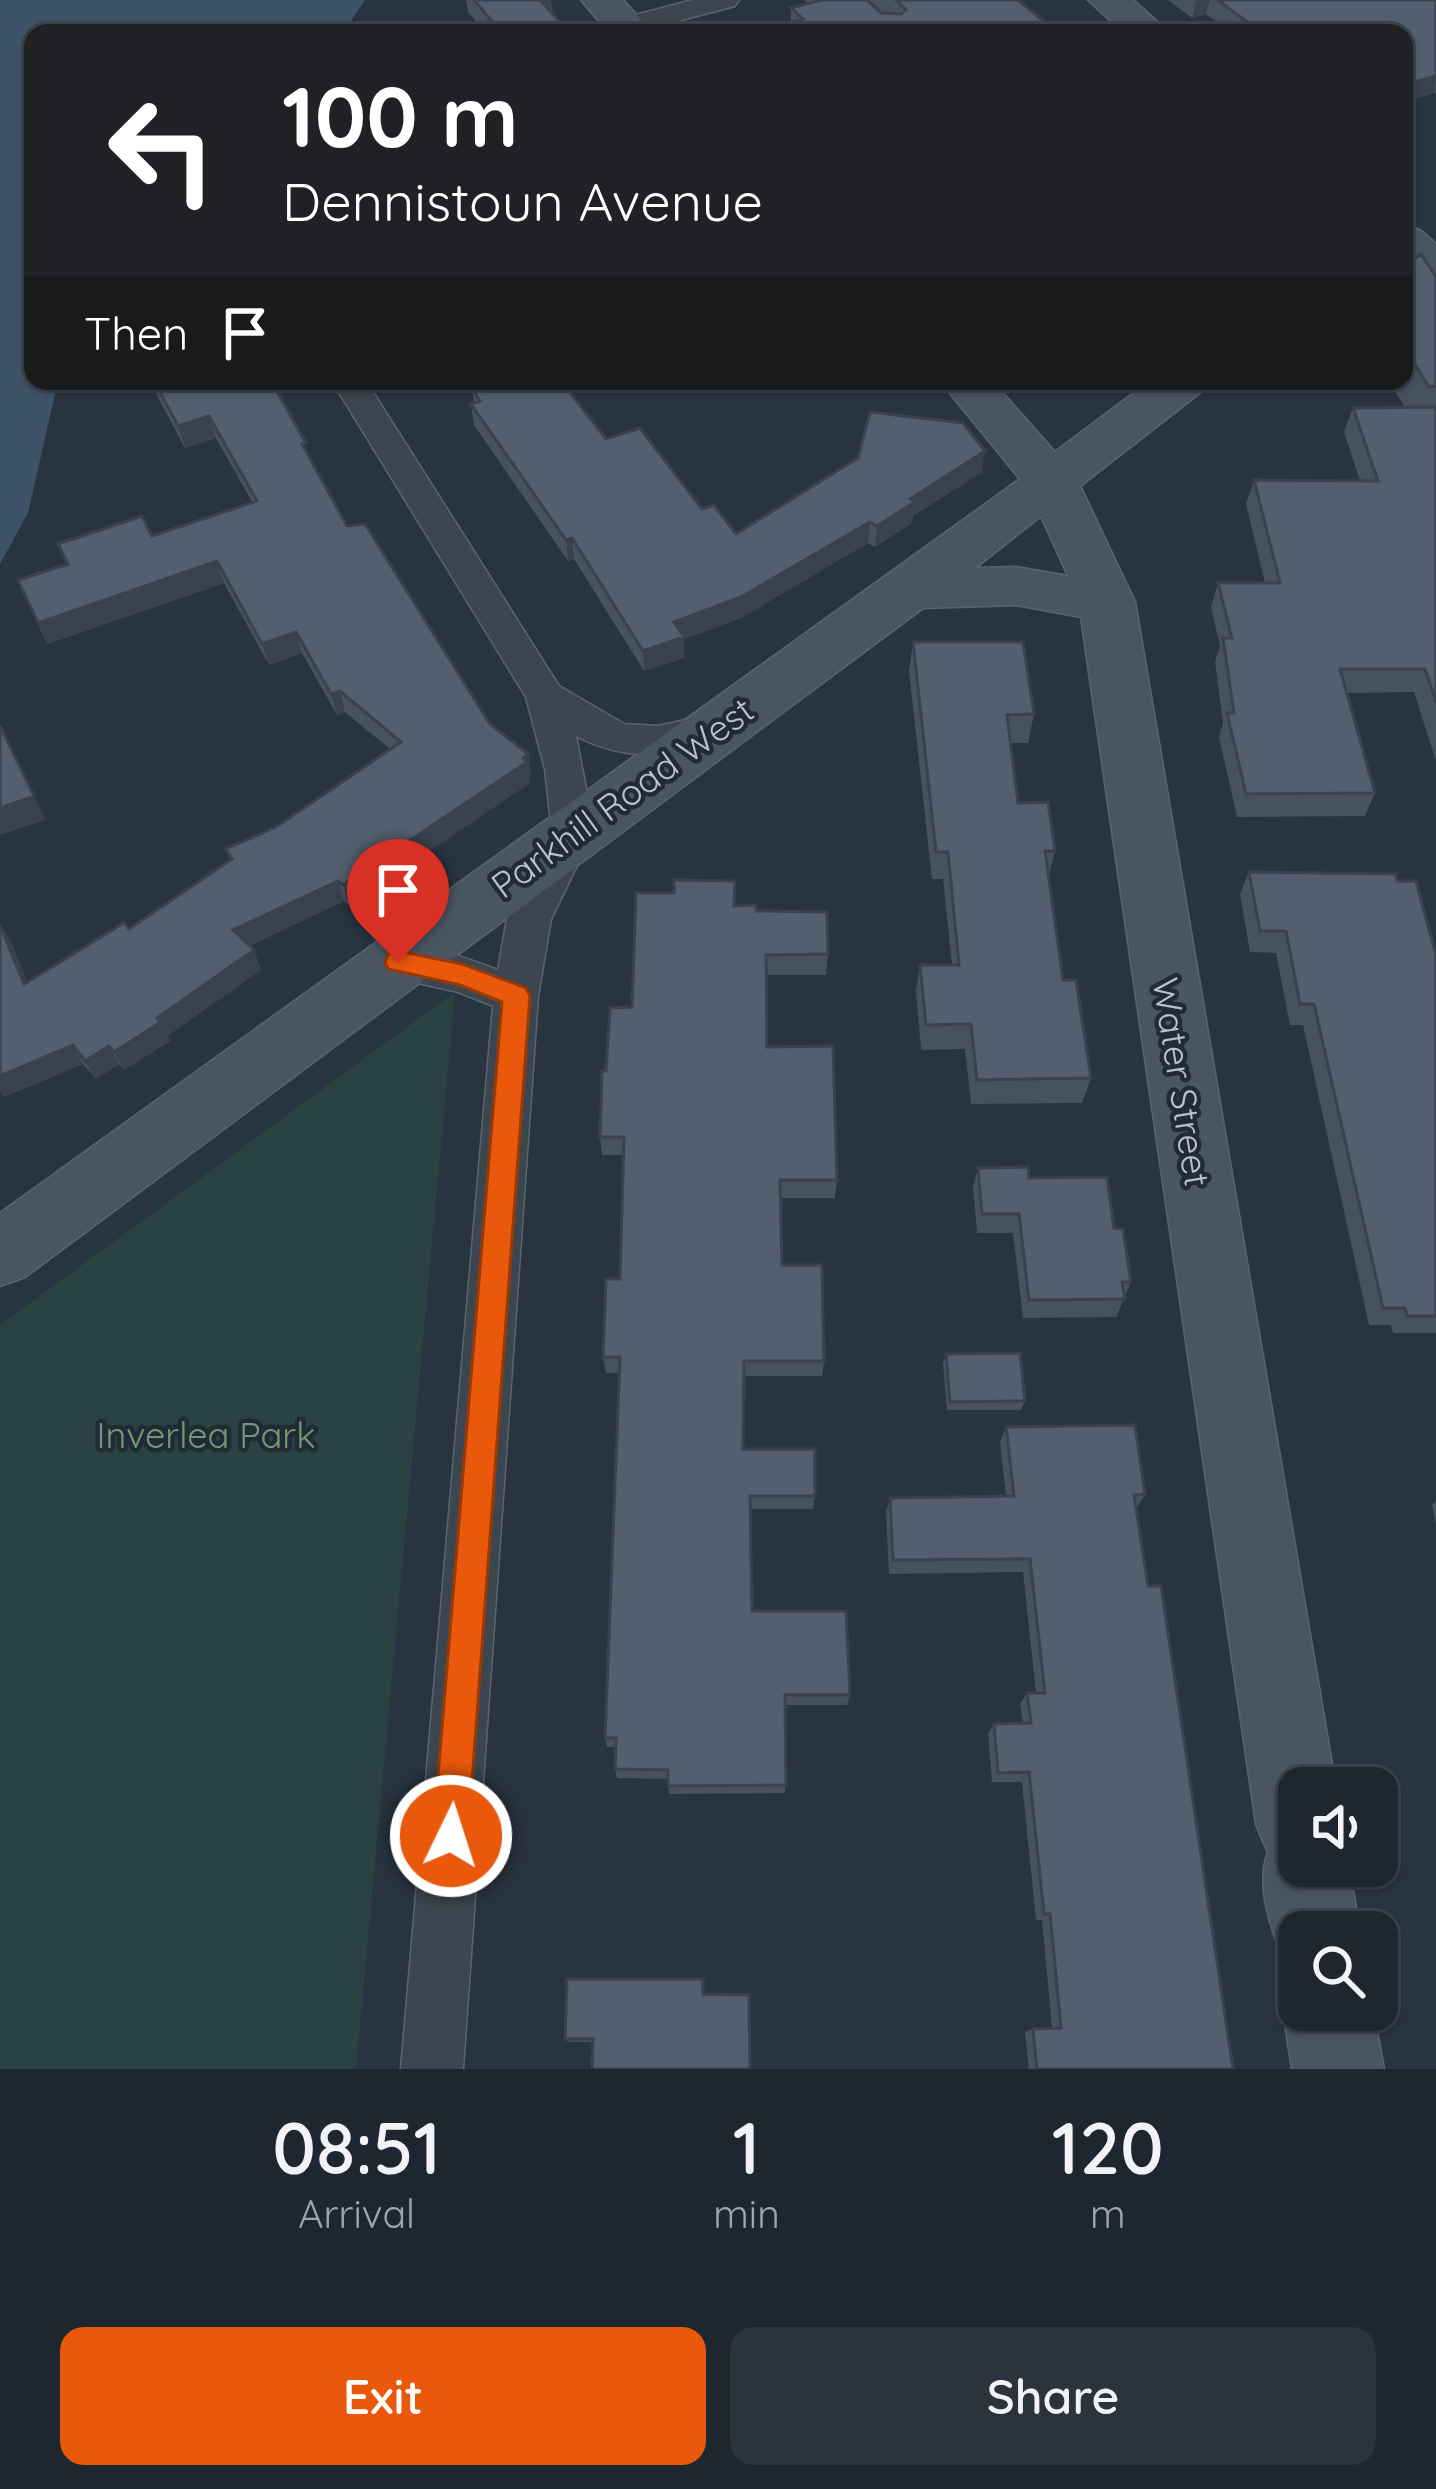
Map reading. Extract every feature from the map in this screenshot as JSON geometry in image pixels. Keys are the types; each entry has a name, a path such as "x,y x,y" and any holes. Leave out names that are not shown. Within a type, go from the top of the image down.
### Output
{"main road":[{"path":"1108,0 1138,24"},
{"path":"1413,228 1436,268"},
{"name":"Water Street","path":"973,390 1053,483 1107,602 1290,1767"},
{"name":"Parkhill Road West","path":"0,1254 910,589 1172,390"},
{"path":"910,589 1016,586 1107,602"},
{"path":"1332,2031 1338,2069"}],"street":[{"path":"614,23 725,0"},
{"path":"355,390 545,697 569,786 573,831 529,919 516,996 432,2069"},
{"path":"545,697 600,734 660,745 716,728"},
{"path":"398,962 462,975 516,996"}],"green space":[{"name":"Inverlea Park","path":"455,992 356,2069 0,2069 0,1325"}],"water":[{"path":"0,0 365,0 349,24 24,24 24,390 56,390 28,513 0,564"}],"building":[{"path":"474,0 540,0 562,24 494,24"},
{"path":"821,0 867,0 881,13 901,14 906,10 896,0 1018,0 1047,24 784,24 803,19 791,8"},
{"path":"1218,0 1436,0 1436,76 1413,82 1413,24 1250,24"},
{"path":"1421,254 1436,277 1436,386 1429,387 1413,361 1413,260"},
{"path":"159,390 276,390 347,526 365,524 490,724 528,754 523,758 527,762 343,885 338,881 233,930 254,950 114,1052 109,1046 85,1061 73,1045 0,1076 0,925 24,984 124,923 129,929 232,859 226,849 276,827 401,742 340,691 331,694 296,632 262,644 217,561 38,623 18,580 68,564 58,544 142,516 152,536 257,501 209,416 178,426"},
{"path":"473,390 568,390 606,439 640,428 702,509 714,505 736,534 858,458 870,412 963,423 985,451 877,526 870,522 741,597 674,622 684,637 643,651 572,538 566,540 471,404 480,401"},
{"path":"1436,407 1436,702 1425,669 1340,669 1375,793 1246,794 1227,713 1234,713 1223,638 1232,638 1218,583 1280,583 1254,480 1378,481 1353,408"},
{"path":"913,642 1023,642 1034,714 1007,715 1018,803 1048,802 1055,851 1045,851 1063,980 1076,980 1091,1078 977,1080 971,1024 926,1025 920,965 959,965 948,852 936,852"},
{"path":"0,726 34,796 0,808"},
{"path":"1249,872 1396,874 1397,881 1416,881 1436,955 1436,1316 1407,1316 1405,1308 1383,1308 1314,1004 1300,1004 1286,931 1260,931"},
{"path":"674,880 735,881 734,906 756,905 756,911 827,912 828,954 766,955 767,1047 833,1046 837,1180 780,1180 782,1265 822,1265 824,1361 744,1361 743,1449 815,1449 815,1496 750,1496 752,1611 846,1611 850,1695 785,1695 786,1785 668,1786 668,1770 615,1769 616,1738 605,1738 620,1357 603,1357 606,1279 620,1279 624,1137 600,1137 602,1071 606,1071 610,1008 632,1007 636,893 674,893"},
{"path":"1028,1167 1029,1178 1107,1177 1114,1228 1123,1229 1131,1282 1122,1282 1125,1299 1029,1300 1019,1214 982,1214 978,1168"},
{"path":"1020,1353 1025,1401 950,1402 946,1354"},
{"path":"1135,1425 1145,1494 1134,1495 1148,1586 1161,1586 1233,2069 1037,2069 1033,2029 1061,2028 1050,1914 1044,1914 1029,1772 998,1773 994,1724 1031,1723 1027,1693 1045,1693 1030,1559 893,1560 890,1498 1014,1496 1006,1427"},
{"path":"567,1979 703,1979 703,1994 749,1995 750,2069 592,2069 593,2039 565,2039"}],"route":[{"path":"398,962 462,975 516,996 451,1836"}]}
